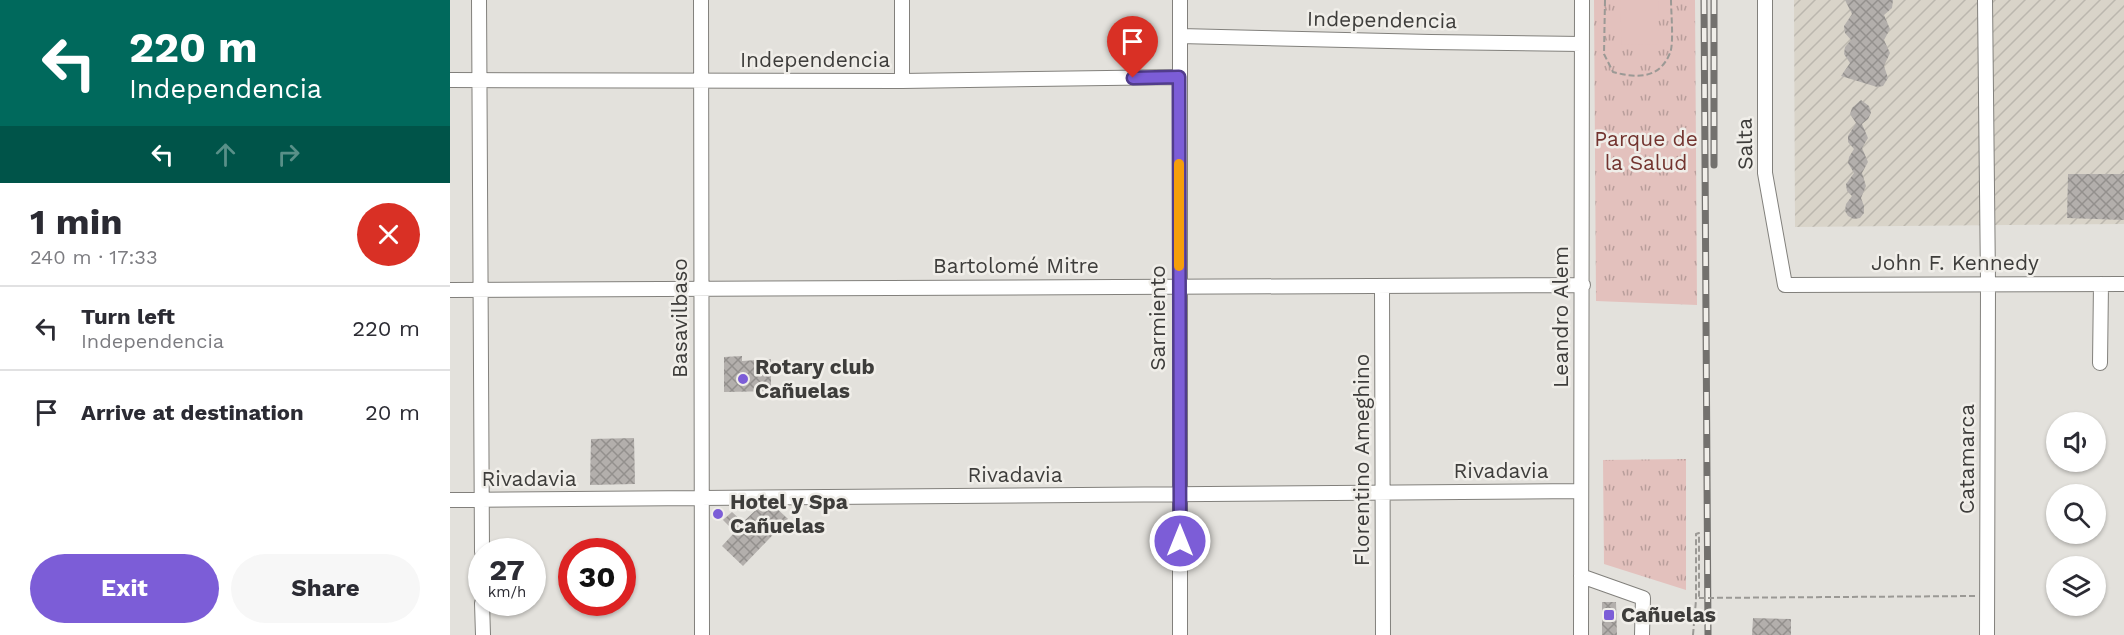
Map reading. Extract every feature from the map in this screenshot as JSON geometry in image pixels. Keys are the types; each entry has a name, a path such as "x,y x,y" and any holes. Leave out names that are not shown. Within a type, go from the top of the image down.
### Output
{"street":[{"path":"479,0 482,538"},
{"name":"Basavilbaso","path":"701,0 702,635"},
{"path":"902,0 902,81"},
{"name":"Sarmiento","path":"1180,0 1180,635"},
{"name":"Leandro Alem","path":"1581,635 1582,0"},
{"name":"Salta","path":"1765,0 1765,173 1785,285"},
{"name":"Catamarca","path":"1985,0 1988,283 1987,635"},
{"name":"Independencia","path":"1180,36 1582,44"},
{"name":"Independencia","path":"450,80 902,81 1179,77"},
{"path":"2100,363 2101,284"},
{"name":"John F. Kennedy","path":"1785,285 2124,284"},
{"name":"Bartolomé Mitre","path":"450,290 1583,285"},
{"name":"Florentino Ameghino","path":"1382,286 1383,635"},
{"name":"Rivadavia","path":"450,500 1581,491"},
{"path":"1581,576 1643,598 1642,635"},
{"path":"482,616 483,635"}],"path":[{"path":"1605,0 1604,54 1613,72 1634,78 1651,75 1662,66 1671,52 1671,0"},
{"path":"1693,635 1696,600 1696,534 1700,533 1699,598 1976,596"}],"shaded area":[{"path":"1794,0 2124,0 2124,224 1795,227"}],"green space":[{"name":"Parque de la Salud","path":"1594,0 1695,0 1697,305 1596,301"},
{"path":"1620,0 1658,0 1659,44 1622,45"},
{"path":"1686,459 1686,590 1604,564 1603,460"}],"building":[{"path":"1845,0 1893,0 1892,8 1884,15 1890,29 1884,40 1890,53 1884,66 1888,78 1883,86 1877,87 1841,76 1850,63 1844,54 1845,47 1851,40 1845,33 1844,26 1852,14"},
{"path":"1861,100 1869,106 1871,113 1862,124 1868,138 1862,148 1868,162 1862,173 1866,186 1861,198 1864,213 1860,218 1854,219 1845,211 1846,204 1852,196 1847,191 1846,184 1854,173 1848,163 1854,149 1848,142 1848,136 1856,123 1850,114 1852,108"},
{"path":"2068,174 2124,174 2124,220 2067,218"},
{"path":"742,356 742,361 771,359 771,391 724,392 724,357"},
{"path":"634,438 635,484 590,485 591,439"},
{"path":"774,506 788,519 743,566 722,546 735,532 723,520 732,512 743,522 759,507"},
{"path":"1602,602 1616,602 1617,635 1602,635"},
{"path":"1753,618 1791,619 1791,635 1752,635"}],"railway":[{"path":"1704,0 1708,635"},
{"path":"1714,0 1714,165"}],"slow traffic":[{"path":"1179,164 1179,266"}],"place":[{"name":"Rotary club Cañuelas","path":"743,379"},
{"name":"Hotel y Spa Cañuelas","path":"718,514"},
{"name":"Cañuelas","path":"1609,615"}],"route":[{"path":"1133,78 1179,77 1180,541"}]}
